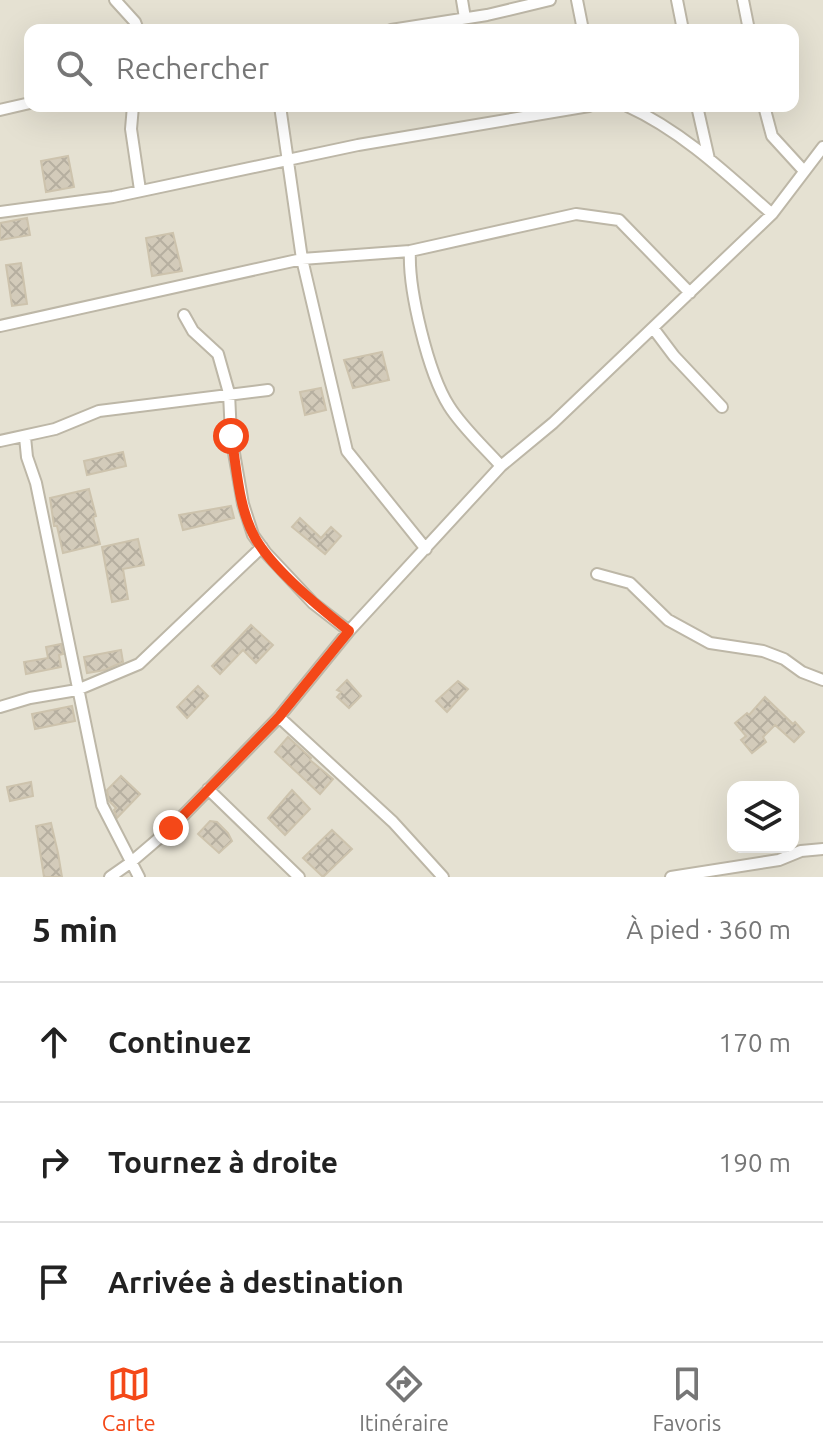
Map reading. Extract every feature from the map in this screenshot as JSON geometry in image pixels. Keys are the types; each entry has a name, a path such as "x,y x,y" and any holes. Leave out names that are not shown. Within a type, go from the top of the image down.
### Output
{"street":[{"path":"115,0 136,24"},
{"path":"462,0 465,18"},
{"path":"428,24 550,0"},
{"path":"577,0 582,24"},
{"path":"677,0 682,24"},
{"path":"743,0 748,24"},
{"path":"0,110 24,104"},
{"path":"132,112 131,129 140,190"},
{"path":"281,112 302,259 347,451 426,549"},
{"path":"0,212 113,197 288,159 555,112"},
{"path":"641,112 709,159 772,214"},
{"path":"698,112 709,159"},
{"path":"766,112 772,136 804,171"},
{"path":"110,877 171,828 279,717 349,631 501,466 553,423 772,214 823,147"},
{"path":"0,326 302,259 410,251 576,214 619,220 690,293"},
{"path":"410,251 409,266 419,322 439,385 449,407 501,466"},
{"path":"184,315 193,331 216,350 229,393 231,436 243,504 253,535 313,603 349,631"},
{"path":"653,328 722,407"},
{"path":"0,441 25,437 99,411 268,390"},
{"path":"25,437 102,805 139,877"},
{"path":"0,707 77,690 139,664 262,547"},
{"path":"597,574 630,583 668,620 701,639 763,651 823,680"},
{"path":"279,717 393,822 443,877"},
{"path":"208,789 299,877"},
{"path":"671,877 767,862 801,851 823,849"}],"shaded area":[{"path":"0,0 823,0 823,877 0,877"}],"building":[{"path":"68,156 74,187 46,192 41,161"},
{"path":"27,218 30,235 0,240 0,223"},
{"path":"173,233 182,271 152,276 146,238"},
{"path":"21,263 27,304 12,306 6,265"},
{"path":"382,352 389,380 353,388 344,360"},
{"path":"321,388 326,410 305,415 300,392"},
{"path":"123,452 126,466 87,475 84,461"},
{"path":"89,489 100,544 63,553 57,526 54,526 50,498"},
{"path":"231,506 234,518 183,530 179,515"},
{"path":"300,518 321,538 331,527 341,536 325,554 292,527"},
{"path":"138,539 144,565 123,569 128,599 112,602 102,547"},
{"path":"251,625 273,645 256,663 243,650 220,674 212,666"},
{"path":"61,644 61,667 26,674 24,662 48,658 46,647"},
{"path":"121,650 123,662 87,673 84,657"},
{"path":"347,680 361,696 349,708 337,697 341,692 337,690"},
{"path":"458,681 468,689 447,712 436,701"},
{"path":"198,686 208,696 187,718 177,707"},
{"path":"765,697 804,732 794,742 775,725 763,737 766,742 752,753 741,740 746,736 735,723 747,713 749,715"},
{"path":"72,706 75,721 35,729 32,714"},
{"path":"288,737 333,779 320,794 275,752"},
{"path":"121,776 140,794 117,818 116,808 109,801 107,790"},
{"path":"31,782 33,796 10,801 7,787"},
{"path":"292,790 310,809 285,835 268,818"},
{"path":"210,821 217,822 232,841 219,853 198,834"},
{"path":"51,823 62,877 44,877 36,826"},
{"path":"332,830 352,849 323,877 303,858"}],"route":[{"path":"171,828 279,717 349,631 313,603 253,535 243,504 231,436"}]}
